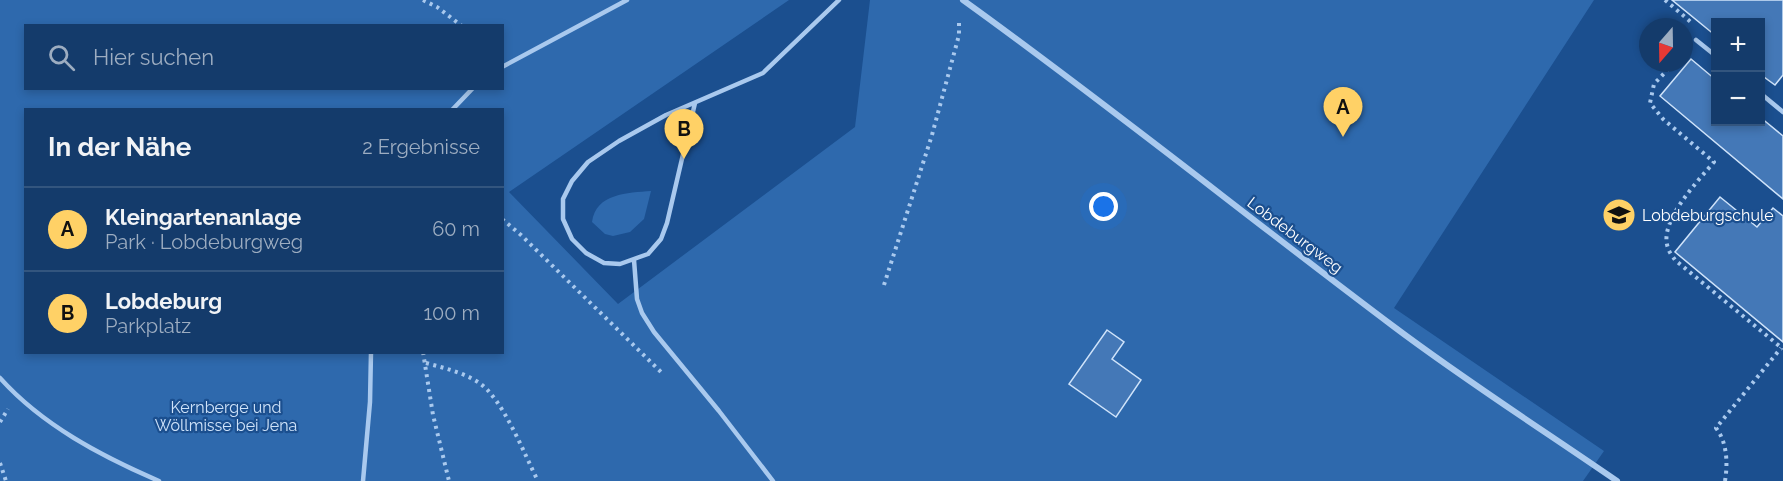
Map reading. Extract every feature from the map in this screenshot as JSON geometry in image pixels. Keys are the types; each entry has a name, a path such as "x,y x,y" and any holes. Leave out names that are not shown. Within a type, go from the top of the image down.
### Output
{"street":[{"name":"Lobdeburgweg","path":"963,0 1058,68 1213,190 1396,328 1617,481"}],"lane":[{"path":"504,66 627,0"},
{"path":"695,103 667,223 661,239 648,254 620,264 604,263 586,253 572,239 563,219 563,199 572,181 588,162 619,141 666,115 764,73 839,0"},
{"path":"1696,40 1711,52"},
{"path":"454,108 471,90"},
{"path":"1765,96 1783,112"},
{"path":"634,260 638,299 642,313 654,332 719,411 772,481"},
{"path":"363,481 372,354"},
{"path":"0,378 32,409 87,446 159,481"}],"path":[{"path":"423,0 437,7 459,24"},
{"path":"1665,0 1701,31 1696,40"},
{"path":"884,285 932,135 959,35 959,12"},
{"path":"1665,72 1654,84 1650,103 1663,119 1714,162 1682,201 1668,225 1667,247 1676,260 1782,349 1716,428 1724,438 1727,472 1725,481"},
{"path":"504,221 664,374"},
{"path":"424,354 433,415 449,481"},
{"path":"426,363 457,371 480,383 499,405 538,481"},
{"path":"0,463 6,481"}],"green space":[{"name":"Kernberge und Wöllmisse bei Jena","path":"0,0 789,0 509,192 618,304 855,127 870,0 1594,0 1394,308 1604,451 1583,481 0,481"},
{"path":"651,191 644,219 630,232 613,236 605,234 592,222 595,212 606,200 623,194"}],"building":[{"path":"1672,0 1783,0 1783,75 1775,85 1765,78 1765,18 1711,18 1711,32"},
{"path":"1693,61 1711,76 1711,126 1765,126 1765,121 1783,136 1783,199 1660,96 1680,72 1693,72"},
{"path":"1720,197 1757,227 1773,208 1783,216 1783,342 1675,252"},
{"path":"1107,330 1124,342 1112,359 1141,380 1116,417 1069,384"}],"place":[{"name":"Kleingartenanlage","path":"1343,137"},
{"name":"Lobdeburg","path":"684,159"},
{"name":"Lobdeburgschule","path":"1619,215"}]}
